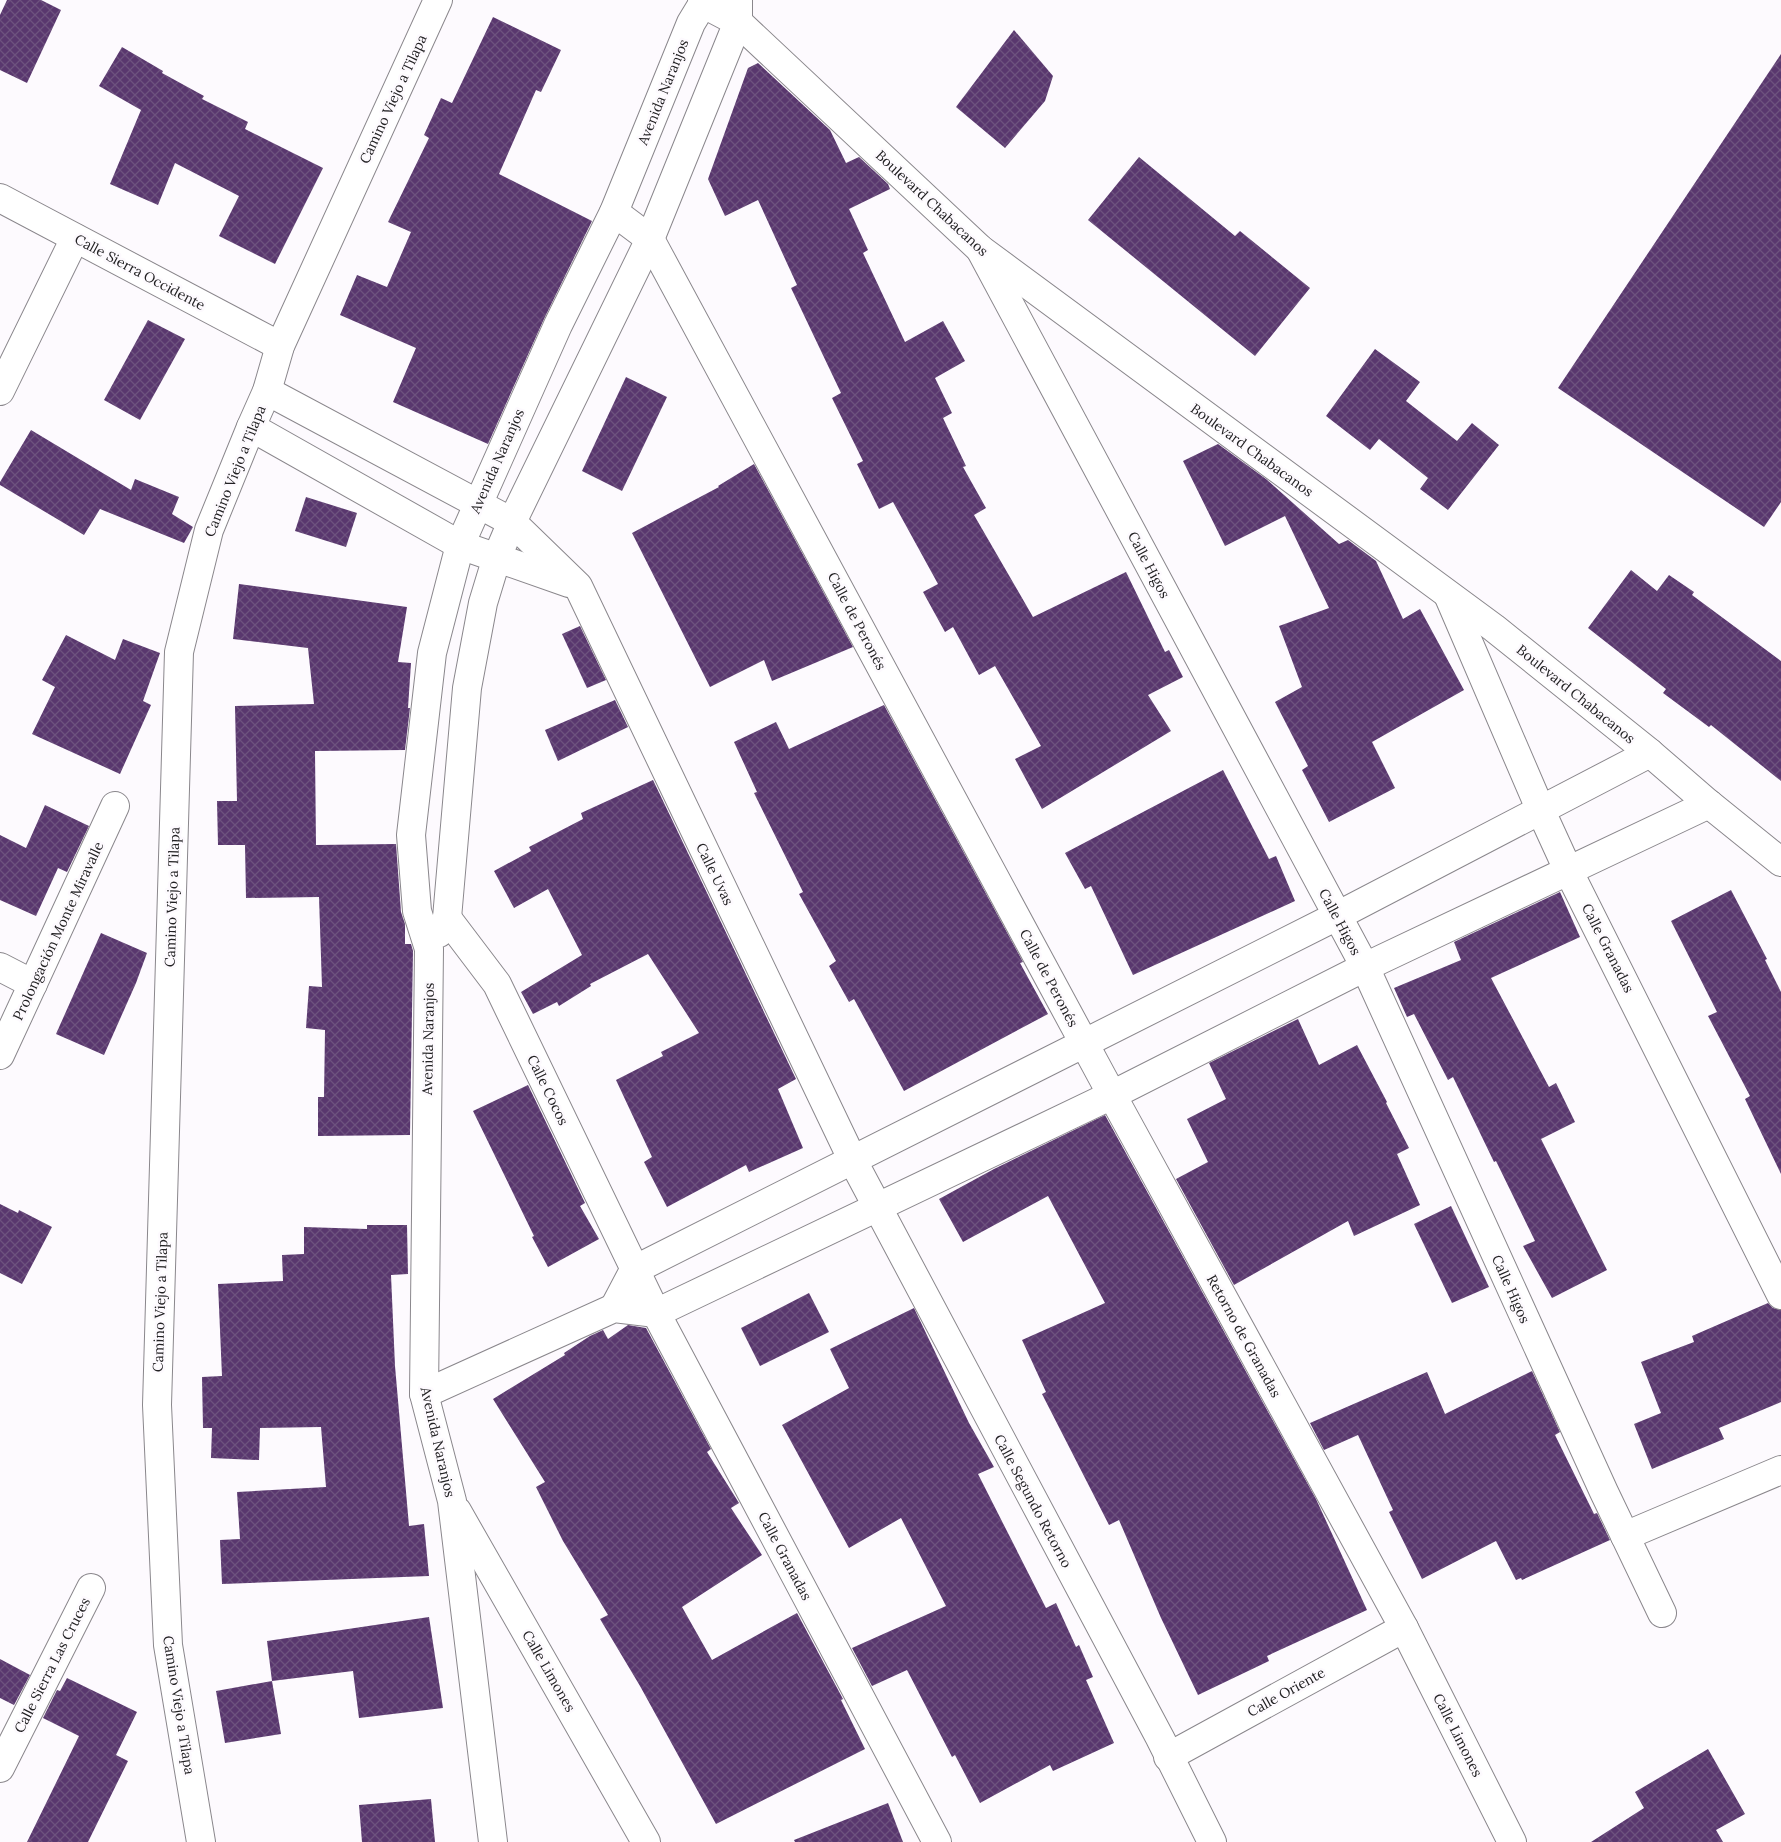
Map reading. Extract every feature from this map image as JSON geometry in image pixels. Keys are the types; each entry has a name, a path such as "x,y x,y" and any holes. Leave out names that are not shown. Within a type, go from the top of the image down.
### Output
{"street":[{"name":"Camino Viejo a Tilapa","path":"201,1842 168,1645 157,1405 179,652 209,530 251,427 268,391 280,346 438,0"},
{"name":"Boulevard Chabacanos","path":"704,1 738,11 980,249 1494,628 1650,753 1781,862"},
{"name":"Avenida Naranjos","path":"493,1842 452,1501 424,1394 429,949 417,911 411,835 427,691 432,653 460,545 558,325 614,212 691,23 704,1"},
{"path":"429,949 448,918 467,688 483,603 497,557 512,522 650,239 738,11"},
{"name":"Calle Sierra Occidente","path":"0,198 280,346"},
{"name":"Calle de Peronés","path":"614,212 650,239 1085,1044"},
{"path":"0,392 75,238"},
{"name":"Calle Higos","path":"980,249 1365,967 1662,1614"},
{"name":"Calle Uvas","path":"268,391 512,522 578,586 853,1161"},
{"path":"251,427 460,545 578,586"},
{"name":"Calle Granadas","path":"1449,595 1568,870 1781,1295"},
{"path":"614,1308 634,1270 1337,916 1650,753"},
{"path":"424,1394 614,1308 656,1313 1112,1095 1365,967 1709,804"},
{"name":"Prolongación Monte Miravalle","path":"0,1055 115,806"},
{"path":"417,911 448,918"},
{"name":"Calle Cocos","path":"448,918 497,984 634,1270"},
{"path":"0,967 33,984"},
{"name":"Retorno de Granadas","path":"1085,1044 1404,1628"},
{"name":"Calle Segundo Retorno","path":"853,1161 1212,1842"},
{"name":"Calle Granadas","path":"634,1270 937,1842"},
{"path":"1625,1536 1781,1470"},
{"name":"Calle Limones","path":"452,1501 646,1842"},
{"name":"Calle Sierra Las Cruces","path":"0,1768 91,1588"},
{"name":"Calle Oriente","path":"1168,1757 1404,1628"},
{"name":"Calle Limones","path":"1404,1628 1512,1842"}],"building":[{"path":"7,0 41,0 61,10 27,83 0,70 0,15"},
{"path":"493,17 561,50 541,92 536,90 499,174 592,221 544,319 488,444 393,402 416,348 340,315 357,275 387,287 411,232 388,222 429,138 424,135 441,98 452,103"},
{"path":"1014,30 1053,76 1045,101 1005,148 956,107"},
{"path":"122,47 163,71 162,73 204,96 202,99 248,122 245,129 323,168 275,264 219,236 239,196 175,163 158,205 110,184 141,110 99,86"},
{"path":"1781,54 1781,502 1764,527 1558,388"},
{"path":"758,63 830,130 846,163 859,157 888,184 890,189 849,209 868,250 863,253 905,342 943,321 965,361 935,378 952,413 943,418 966,466 963,467 986,508 974,515 1033,617 1126,572 1165,652 1169,650 1183,677 1148,695 1171,731 1042,809 1015,759 1041,746 995,666 979,675 953,627 945,632 923,592 938,584 893,502 879,509 857,464 863,461 832,398 841,393 791,288 797,285 758,200 725,216 708,179 748,68"},
{"path":"1139,157 1235,236 1240,231 1310,288 1255,356 1088,220"},
{"path":"148,320 185,339 140,420 104,400"},
{"path":"1375,349 1420,382 1406,401 1457,441 1472,423 1499,445 1448,510 1420,489 1428,478 1379,439 1370,450 1326,416"},
{"path":"626,377 667,397 622,491 582,471"},
{"path":"31,430 131,490 135,479 179,497 172,514 193,527 184,543 100,509 84,535 0,485"},
{"path":"1218,444 1266,479 1339,544 1348,540 1376,561 1403,619 1420,609 1464,690 1372,742 1395,788 1329,822 1302,770 1308,766 1275,702 1302,687 1279,626 1329,608 1285,516 1225,546 1183,461"},
{"path":"754,464 853,647 772,681 764,660 710,687 632,533 719,487"},
{"path":"306,497 357,513 346,547 295,531"},
{"path":"1631,570 1657,591 1669,575 1694,592 1692,595 1781,661 1781,781 1711,725 1709,727 1663,693 1666,689 1588,628"},
{"path":"239,584 407,607 398,662 411,663 408,708 410,708 405,750 315,751 316,845 396,844 401,912 405,924 405,944 411,944 413,951 410,1135 318,1136 318,1097 324,1097 325,1030 306,1028 309,986 322,987 319,897 246,898 245,845 218,845 217,801 237,801 235,706 314,704 308,648 233,639"},
{"path":"580,626 606,680 587,688 562,634"},
{"path":"66,635 115,660 123,639 160,653 143,701 151,705 120,774 32,734 55,687 42,680"},
{"path":"615,700 628,727 558,761 545,730"},
{"path":"884,705 1023,962 1020,963 1048,1014 904,1091 854,999 849,1002 829,966 836,961 799,894 803,892 754,793 757,792 734,742 776,722 789,749"},
{"path":"1223,770 1269,859 1276,856 1295,901 1133,975 1091,886 1085,889 1065,853"},
{"path":"653,780 796,1079 778,1089 803,1148 749,1172 746,1165 667,1207 644,1162 652,1157 616,1080 663,1056 661,1052 699,1033 648,954 590,984 591,986 559,1006 557,1002 533,1014 521,992 582,955 548,889 514,908 494,871 531,851 529,847 583,819 581,813"},
{"path":"45,805 89,826 67,872 58,868 36,916 0,900 0,835 26,848"},
{"path":"1731,890 1767,959 1765,960 1781,992 1781,1174 1745,1099 1750,1096 1708,1016 1717,1012 1671,921"},
{"path":"1560,892 1580,937 1491,978 1549,1087 1556,1083 1575,1122 1541,1139 1607,1270 1552,1298 1523,1246 1535,1241 1496,1161 1494,1162 1453,1077 1448,1080 1414,1014 1407,1017 1394,988 1461,960 1454,942"},
{"path":"101,933 147,953 136,983 104,1055 56,1034"},
{"path":"1298,1019 1319,1065 1357,1045 1409,1148 1397,1154 1420,1205 1354,1236 1348,1221 1234,1285 1176,1179 1208,1162 1187,1119 1226,1099 1209,1063"},
{"path":"528,1085 585,1203 580,1206 599,1239 548,1267 473,1111"},
{"path":"1105,1115 1316,1499 1367,1610 1267,1656 1269,1661 1198,1695 1161,1618 1119,1520 1109,1525 1042,1394 1046,1392 1022,1340 1105,1303 1048,1196 963,1242 939,1199 994,1169"},
{"path":"0,1204 18,1213 19,1210 52,1227 22,1284 0,1273"},
{"path":"1451,1206 1489,1287 1452,1303 1414,1224"},
{"path":"367,1225 407,1225 408,1274 391,1275 395,1366 409,1526 424,1524 429,1576 222,1584 220,1540 240,1539 237,1492 326,1487 321,1427 260,1428 259,1460 211,1458 212,1428 203,1428 202,1377 222,1376 218,1284 283,1281 282,1255 304,1254 304,1227 367,1229"},
{"path":"809,1293 829,1332 760,1366 741,1328"},
{"path":"1768,1303 1773,1308 1781,1310 1781,1402 1719,1428 1724,1439 1652,1469 1634,1424 1661,1413 1641,1362 1694,1342 1692,1336"},
{"path":"914,1308 969,1423 994,1467 978,1474 1046,1608 1056,1603 1076,1647 1079,1645 1093,1677 1086,1680 1114,1743 1053,1771 1050,1765 980,1803 955,1755 952,1757 907,1670 872,1686 852,1648 946,1606 901,1518 849,1548 782,1425 849,1388 830,1349"},
{"path":"628,1325 646,1328 711,1449 707,1452 739,1503 731,1508 762,1555 682,1607 712,1660 797,1613 843,1699 841,1700 865,1749 716,1824 640,1686 600,1619 608,1615 563,1541 536,1487 545,1482 493,1399 565,1355 564,1353 590,1336 603,1330 608,1339"},
{"path":"1532,1371 1560,1432 1555,1435 1594,1514 1597,1513 1610,1540 1522,1580 1521,1578 1516,1580 1496,1541 1422,1579 1389,1512 1393,1510 1358,1435 1324,1450 1310,1423 1427,1372 1445,1414"},
{"path":"429,1617 443,1708 359,1718 353,1671 272,1681 267,1641"},
{"path":"0,1659 30,1675 14,1705 0,1698"},
{"path":"67,1678 137,1712 116,1755 128,1761 88,1842 27,1842 79,1736 43,1718 57,1690 60,1691"},
{"path":"272,1681 281,1734 225,1743 216,1691"},
{"path":"1708,1749 1745,1814 1716,1830 1723,1842 1591,1842 1644,1808 1635,1792"},
{"path":"431,1799 435,1842 362,1842 359,1805"},
{"path":"888,1803 903,1842 795,1842 794,1840"}]}
